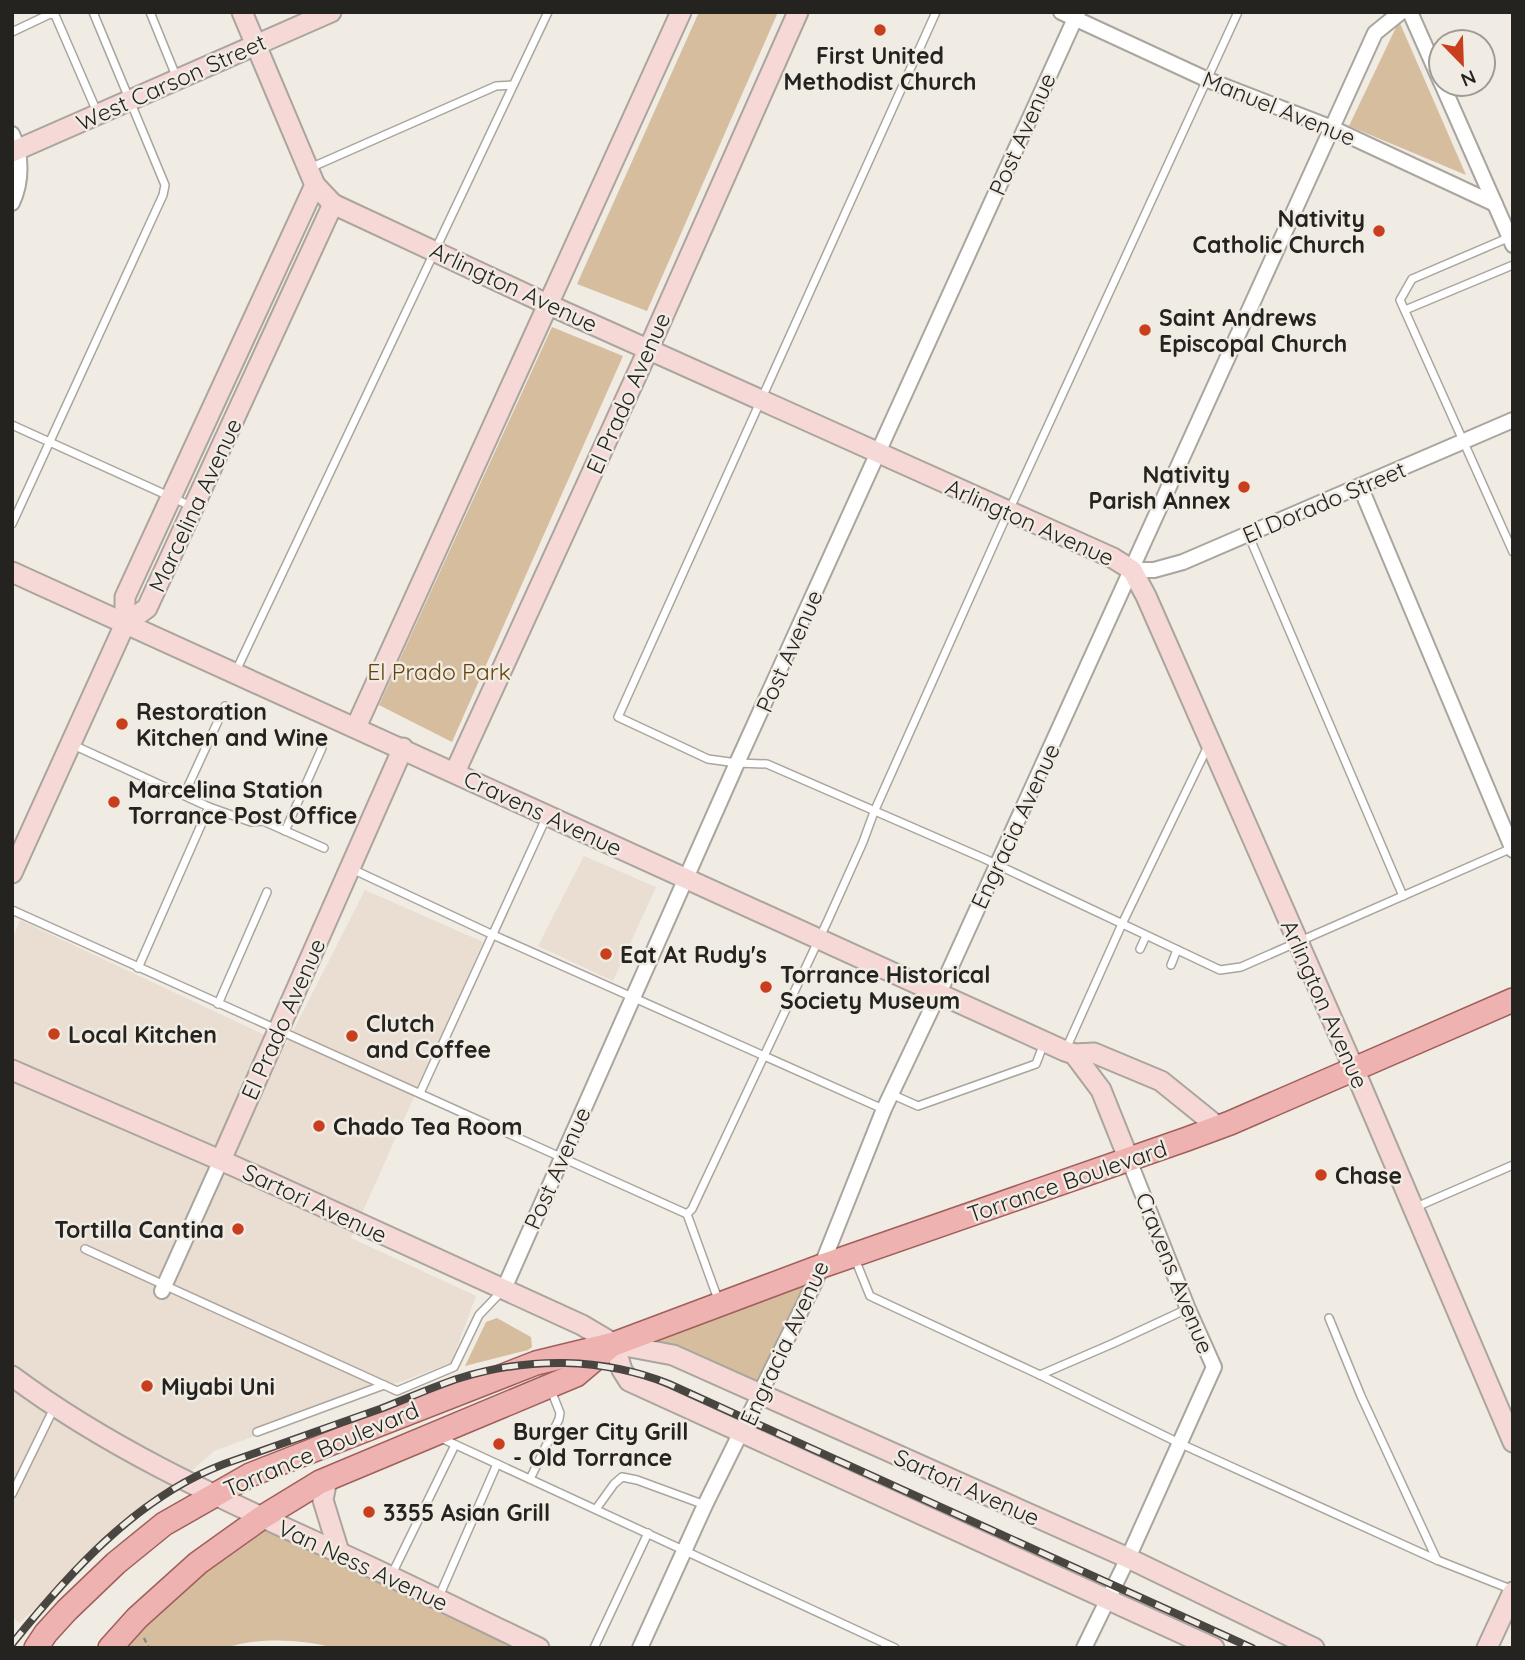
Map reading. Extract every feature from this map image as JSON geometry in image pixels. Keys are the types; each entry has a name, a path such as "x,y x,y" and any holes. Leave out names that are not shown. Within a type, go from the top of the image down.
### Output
{"main road":[{"name":"Torrance Boulevard","path":"42,1643 116,1563 163,1524 250,1475 536,1363 614,1344 822,1266 1218,1127 1513,1000"},
{"name":"Torrance Boulevard","path":"110,1648 137,1618 198,1563 261,1518 327,1479 576,1375 614,1344"}],"street":[{"name":"Arlington Avenue","path":"242,12 312,177 332,204 547,304 1113,558 1132,570 1354,1069 1513,1442"},
{"name":"West Carson Street","path":"15,145 98,114 331,12"},
{"path":"356,727 681,12"},
{"name":"El Prado Avenue","path":"455,772 649,348 798,12"},
{"name":"Engracia Avenue","path":"640,1648 705,1505 822,1266 891,1094 1375,33 1401,12"},
{"path":"1410,12 1427,51"},
{"name":"Manuel Avenue","path":"1071,14 1208,79 1332,128 1495,204"},
{"name":"Post Avenue","path":"503,1291 1071,14"},
{"path":"1448,98 1511,241"},
{"path":"12,203 19,189 15,145"},
{"path":"125,624 125,597 172,497 312,177"},
{"name":"Marcelina Avenue","path":"12,873 125,624 147,608 195,508 332,204"},
{"name":"El Dorado Street","path":"1132,570 1154,570 1183,562 1513,420"},
{"path":"1360,486 1512,848"},
{"name":"Cravens Avenue","path":"12,572 1045,1041 1070,1052 1094,1053 1161,1081 1218,1127"},
{"name":"El Prado Avenue","path":"163,1288 403,748"},
{"name":"Cravens Avenue","path":"1070,1052 1101,1090 1188,1309 1214,1367 1128,1558 1084,1648"},
{"name":"Sartori Avenue","path":"12,1070 221,1160 582,1325 614,1344 673,1355 1128,1558 1314,1648"},
{"name":"Sartori Avenue","path":"614,1344 622,1370 629,1381 1214,1648"},
{"name":"Van Ness Avenue","path":"12,1376 97,1434 212,1495 339,1552 539,1648"},
{"path":"327,1479 323,1500 339,1552"},
{"path":"1487,1648 1513,1591"}],"lane":[{"path":"12,524 163,195 165,185 93,12"},
{"path":"150,12 177,78"},
{"path":"235,674 548,12"},
{"path":"936,12 618,717 708,759 767,764 997,866 1220,970 1229,971 1298,943 1512,848"},
{"path":"687,1214 692,1209 863,842 1009,511 1238,12"},
{"path":"12,32 50,13 55,15 98,114"},
{"path":"312,177 496,86 513,85"},
{"path":"1511,241 1412,279 1400,300 1513,552"},
{"path":"1405,310 1513,265"},
{"path":"12,425 195,508"},
{"path":"1248,534 1403,896"},
{"path":"184,795 225,706"},
{"path":"1070,1052 1122,924 1210,742"},
{"path":"71,744 209,807 251,822 263,821 324,848"},
{"path":"285,831 322,748"},
{"path":"138,968 209,807"},
{"path":"420,1093 548,815"},
{"path":"351,868 491,934 884,1110"},
{"path":"218,1004 267,892"},
{"path":"12,910 687,1214 720,1303"},
{"path":"1140,949 1146,936"},
{"path":"1171,965 1177,950"},
{"path":"891,1094 918,1106 1035,1064 1045,1041"},
{"path":"1413,1209 1513,1166"},
{"path":"85,1249 163,1288 397,1391 454,1367 479,1315 503,1291"},
{"path":"854,1255 870,1296 1040,1374 1179,1443 1437,1560 1513,1591"},
{"path":"1040,1374 1188,1309"},
{"path":"1329,1318 1437,1560"},
{"path":"257,1432 385,1385"},
{"path":"530,1479 559,1419 560,1413 549,1385"},
{"path":"12,1494 54,1407"},
{"path":"432,1434 895,1648"},
{"path":"390,1577 455,1445"},
{"path":"438,1600 497,1464"},
{"path":"596,1509 622,1477 705,1505"},
{"path":"594,1648 648,1533"}],"path":[{"path":"143,1635 149,1648"}],"shaded area":[{"path":"584,856 656,887 613,981 538,946"},
{"path":"365,890 483,942 351,1238 476,1296 451,1363 214,1451 19,1623 12,1616 12,940 20,920 286,1045"}],"green space":[{"path":"699,12 778,12 647,311 577,284"},
{"path":"1399,21 1427,85 1427,98 1432,98 1466,175 1349,126"},
{"name":"El Prado Park","path":"552,327 623,356 452,742 379,705"},
{"path":"822,1266 759,1394 673,1355 640,1334"},
{"path":"497,1318 531,1337 532,1347 465,1366 486,1322"},
{"path":"261,1518 539,1648 333,1648 279,1640 237,1644 226,1648 110,1648"}],"railway":[{"path":"12,1644 57,1591 107,1540 162,1496 192,1478 460,1378 512,1366 565,1363 618,1369 669,1384 1252,1648"}],"place":[{"name":"First United Methodist Church","path":"880,30"},
{"name":"Nativity Catholic Church","path":"1379,231"},
{"name":"Saint Andrews Episcopal Church","path":"1145,330"},
{"name":"Nativity Parish Annex","path":"1244,487"},
{"name":"Restoration Kitchen and Wine","path":"122,724"},
{"name":"Marcelina Station Torrance Post Office","path":"114,802"},
{"name":"Eat At Rudy's","path":"606,954"},
{"name":"Torrance Historical Society Museum","path":"766,987"},
{"name":"Local Kitchen","path":"54,1034"},
{"name":"Clutch and Coffee","path":"352,1036"},
{"name":"Chado Tea Room","path":"319,1126"},
{"name":"Chase","path":"1321,1175"},
{"name":"Tortilla Cantina","path":"238,1229"},
{"name":"Miyabi Uni","path":"147,1386"},
{"name":"Burger City Grill - Old Torrance","path":"499,1444"},
{"name":"3355 Asian Grill","path":"369,1512"}]}
